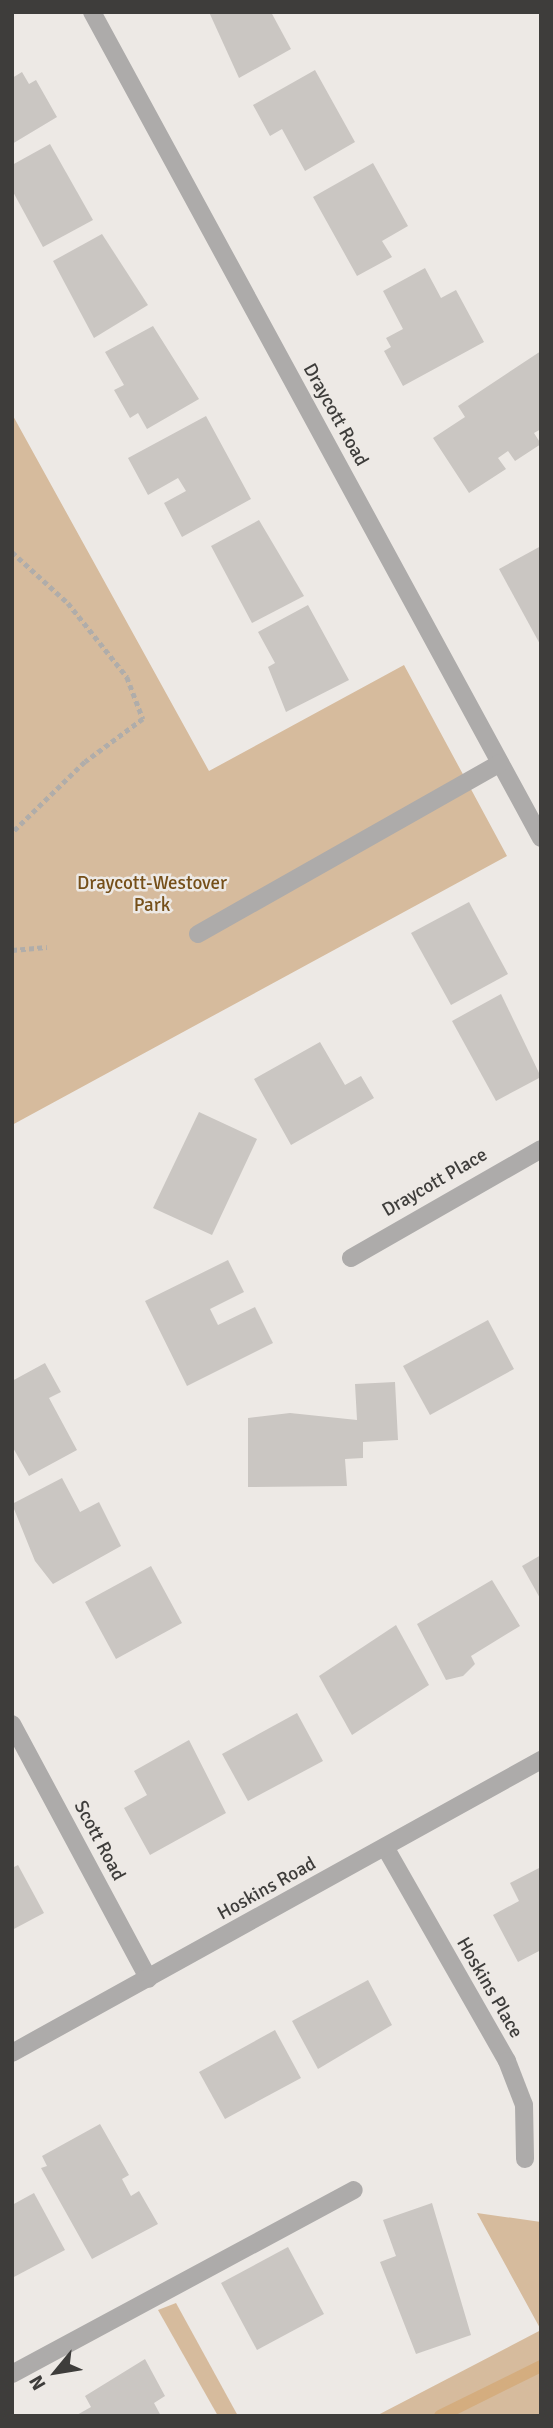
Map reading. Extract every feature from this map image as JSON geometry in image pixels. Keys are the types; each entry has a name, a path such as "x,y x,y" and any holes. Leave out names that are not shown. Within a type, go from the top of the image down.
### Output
{"street":[{"name":"Draycott Road","path":"92,12 541,838"},
{"path":"198,934 500,763"},
{"name":"Draycott Place","path":"351,1258 541,1149"},
{"name":"Scott Road","path":"12,1724 149,1979"},
{"name":"Hoskins Road","path":"12,2053 541,1760"},
{"name":"Hoskins Place","path":"385,1847 507,2061 524,2105 525,2158"},
{"path":"12,2374 354,2190"}],"path":[{"path":"12,552 68,603 127,677 143,719 85,762 12,833"},
{"path":"12,950 47,947"}],"green space":[{"name":"Draycott-Westover Park","path":"12,414 209,771 404,665 507,856 12,1125"},
{"path":"477,2213 541,2222 541,2330"},
{"path":"176,2303 238,2416 218,2416 158,2310"},
{"path":"541,2330 541,2416 376,2416"}],"building":[{"path":"209,12 271,12 291,49 239,78"},
{"path":"315,70 355,142 305,171 282,129 270,136 253,105"},
{"path":"22,72 29,84 36,80 57,117 12,144 12,78"},
{"path":"50,144 93,220 43,247 12,190 12,165"},
{"path":"373,163 408,226 382,241 392,257 357,276 313,197"},
{"path":"102,234 148,305 94,338 53,261"},
{"path":"425,268 441,298 456,290 484,342 403,386 384,351 391,347 386,338 403,329 383,291"},
{"path":"153,326 199,399 147,429 138,413 130,418 114,390 124,385 105,352"},
{"path":"541,351 541,429 534,433 541,444 515,461 508,451 498,458 506,469 469,493 433,438 465,417 458,406"},
{"path":"206,416 251,499 182,537 164,503 186,491 178,478 148,495 128,458"},
{"path":"259,520 304,596 252,623 211,546"},
{"path":"541,546 541,646 499,569"},
{"path":"308,605 349,680 286,712 268,667 275,663 258,632"},
{"path":"469,902 508,974 451,1005 411,933"},
{"path":"501,994 541,1077 496,1101 452,1021"},
{"path":"320,1042 345,1085 361,1076 374,1098 291,1145 254,1079"},
{"path":"199,1112 257,1139 212,1235 153,1208"},
{"path":"228,1260 244,1292 210,1309 218,1325 255,1307 273,1343 187,1386 145,1301"},
{"path":"488,1320 514,1369 430,1415 403,1366"},
{"path":"45,1363 61,1392 49,1398 77,1450 29,1476 12,1446 12,1381"},
{"path":"395,1382 398,1440 363,1442 363,1458 345,1459 347,1486 248,1487 248,1418 290,1413 357,1420 355,1384"},
{"path":"62,1478 80,1512 99,1502 121,1546 53,1584 35,1561 12,1504"},
{"path":"541,1555 541,1600 522,1566"},
{"path":"151,1566 182,1623 116,1659 85,1602"},
{"path":"492,1580 520,1626 471,1656 475,1664 463,1676 446,1680 417,1624"},
{"path":"396,1625 429,1685 352,1735 319,1676"},
{"path":"297,1713 323,1761 248,1801 222,1754"},
{"path":"189,1740 226,1813 150,1855 124,1808 147,1795 134,1771"},
{"path":"18,1865 44,1913 12,1930 12,1868"},
{"path":"541,1867 541,1950 518,1962 493,1915 519,1901 510,1883"},
{"path":"368,1980 392,2025 318,2069 292,2021"},
{"path":"275,2030 301,2078 225,2119 199,2072"},
{"path":"100,2124 129,2175 122,2179 131,2196 139,2191 158,2224 92,2259 41,2168 47,2166 42,2156"},
{"path":"34,2193 65,2250 12,2278 12,2205"},
{"path":"432,2203 471,2335 416,2354 380,2262 396,2256 383,2220"},
{"path":"288,2247 324,2314 257,2350 221,2283"},
{"path":"145,2359 165,2396 154,2403 161,2416 75,2416 91,2407 85,2396"}],"waterway":[{"path":"440,2416 541,2366"}]}
